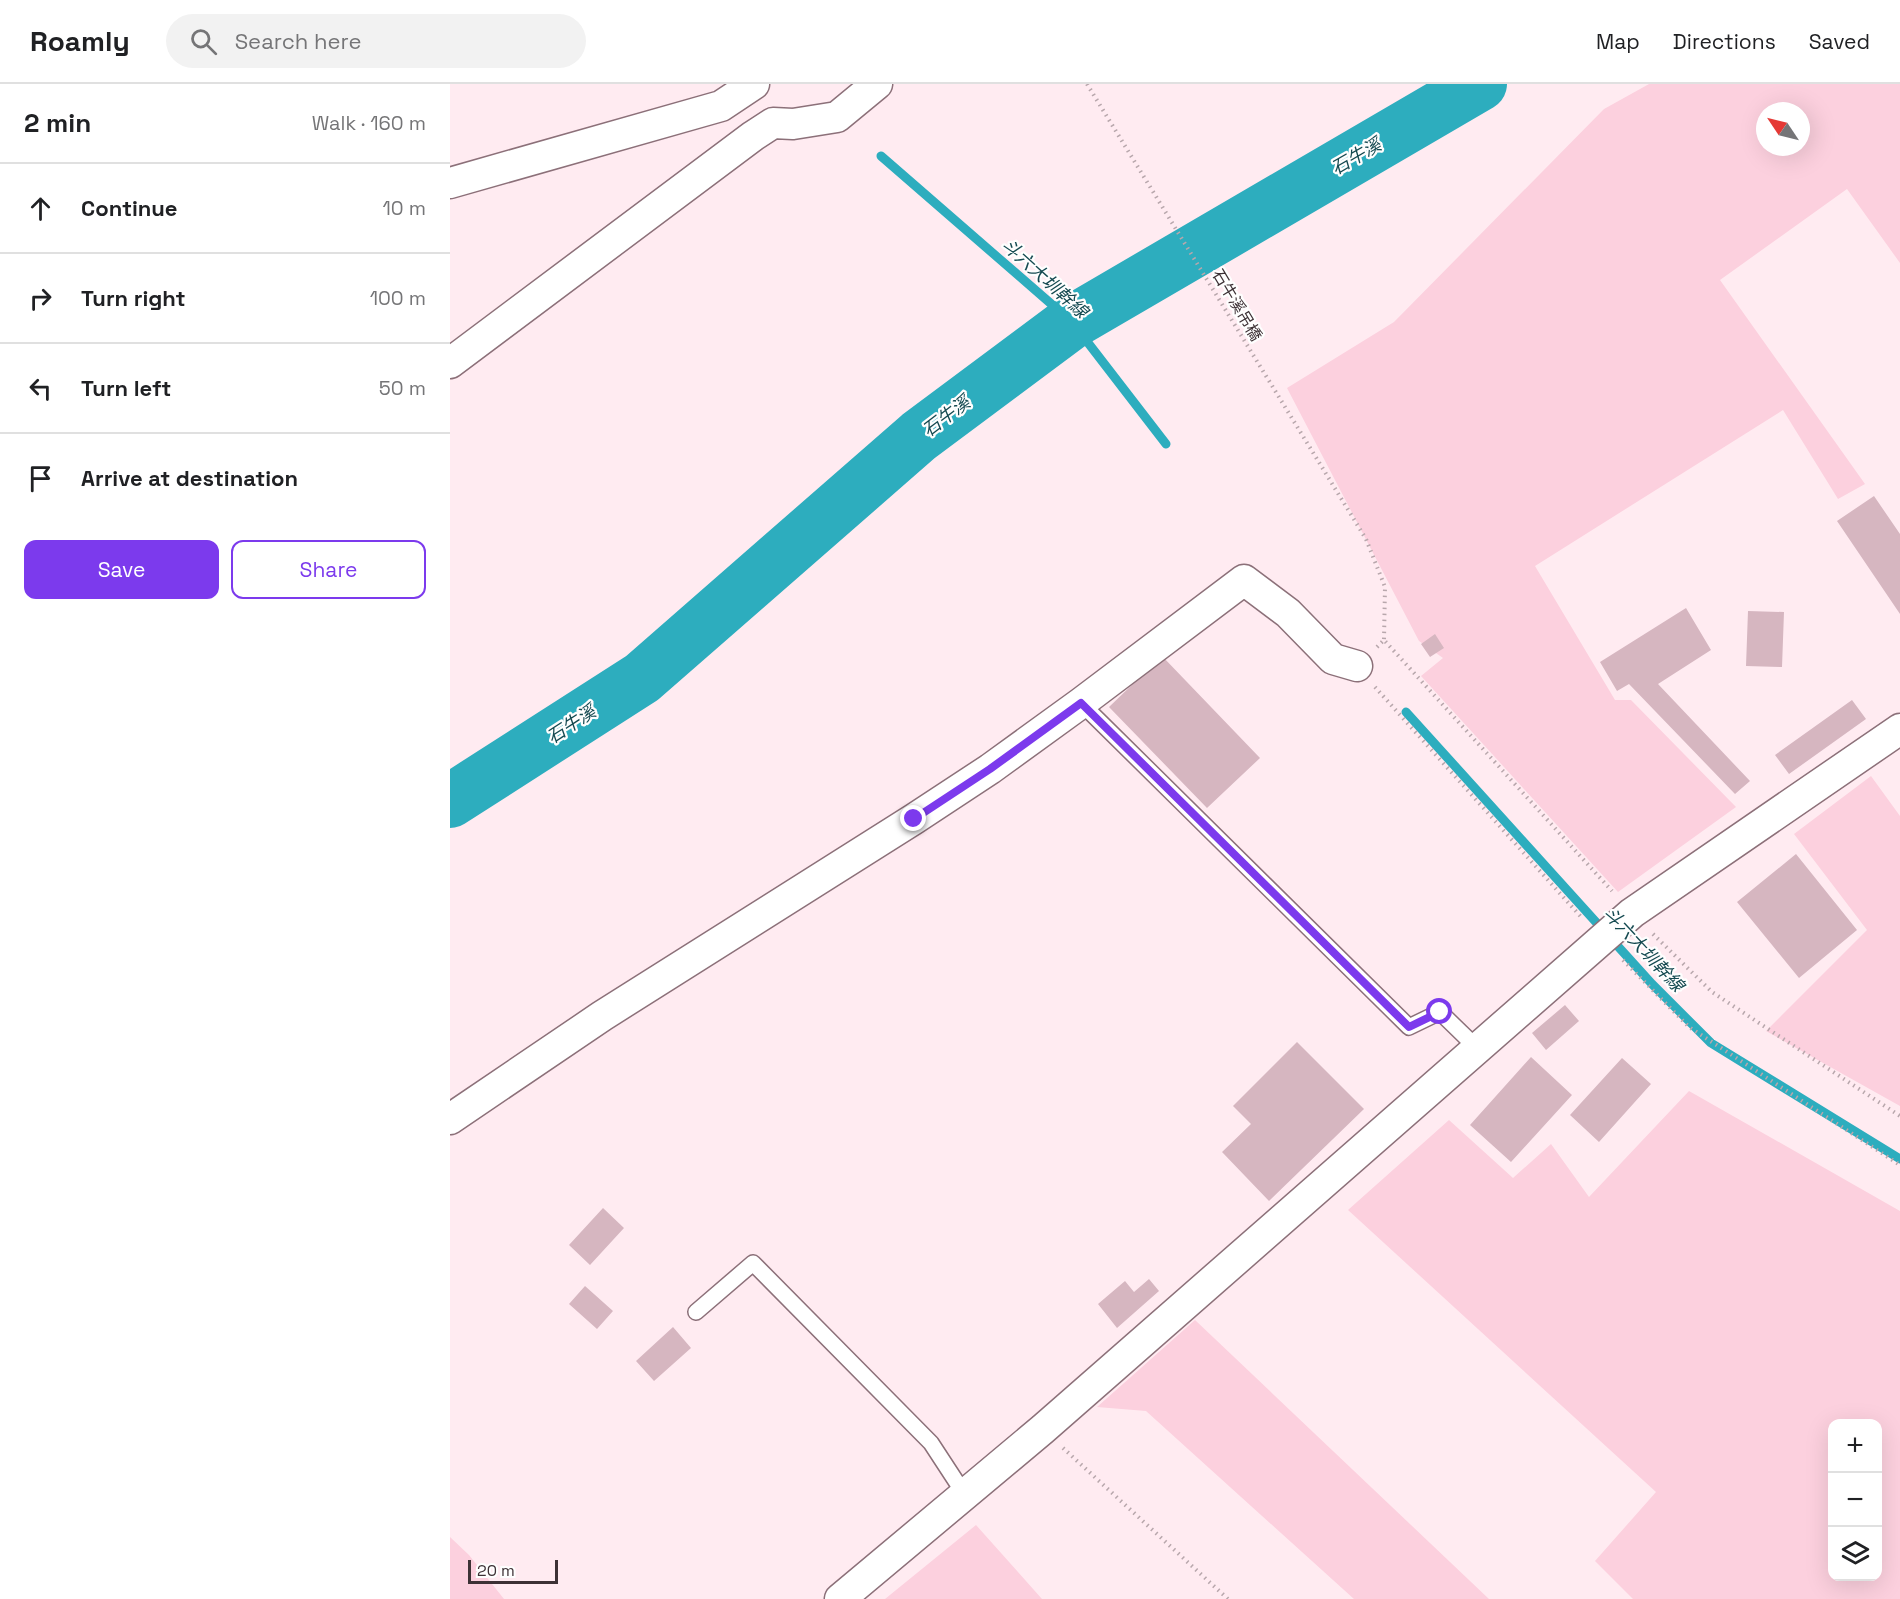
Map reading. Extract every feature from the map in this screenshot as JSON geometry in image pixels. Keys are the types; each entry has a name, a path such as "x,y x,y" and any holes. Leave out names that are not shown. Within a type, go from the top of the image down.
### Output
{"street":[{"path":"450,183 721,106 754,84"},
{"path":"763,84 783,123"},
{"path":"450,363 753,136 783,123 837,117 874,85"},
{"path":"450,1119 602,1016 990,769 1244,580 1288,613 1333,659 1357,666"},
{"path":"840,1599 1043,1429 1632,913 1900,729"}],"lane":[{"path":"1081,703 1409,1027 1440,1012 1477,1048"},
{"path":"696,1312 753,1263 931,1443 965,1495"}],"path":[{"name":"石牛溪吊橋","path":"1087,84 1366,540 1385,587 1384,640"},
{"path":"1043,1429 1228,1599"}],"shaded area":[{"path":"1649,84 1900,84 1900,263 1847,189 1720,280 1865,484 1838,499 1783,410 1535,566 1615,700 1631,700 1736,807 1618,892 1421,676 1443,658 1419,641 1287,388 1394,322 1604,109"},
{"path":"1871,776 1900,816 1900,1106 1766,1031 1867,930 1794,834"},
{"path":"1689,1091 1900,1211 1900,1599 1633,1599 1595,1561 1656,1492 1348,1210 1449,1120 1513,1178 1551,1144 1589,1197"},
{"path":"1195,1320 1489,1599 1354,1599 1146,1411 1097,1407"},
{"path":"976,1525 1042,1599 885,1599"},
{"path":"450,1537 469,1555 504,1599 450,1599"}],"building":[{"path":"1874,496 1900,534 1900,614 1837,521"},
{"path":"1686,608 1711,650 1658,684 1750,781 1735,794 1629,684 1617,691 1600,662"},
{"path":"1748,611 1784,612 1782,667 1746,666"},
{"path":"1435,634 1444,648 1430,657 1421,644"},
{"path":"1162,656 1260,758 1207,808 1109,707"},
{"path":"1852,700 1866,719 1789,774 1775,755"},
{"path":"1796,854 1857,930 1799,978 1737,902"},
{"path":"1565,1005 1579,1021 1546,1050 1532,1033"},
{"path":"1297,1042 1364,1109 1269,1201 1222,1152 1251,1124 1233,1106"},
{"path":"1531,1057 1572,1095 1511,1162 1470,1125"},
{"path":"1622,1058 1651,1084 1599,1142 1570,1115"},
{"path":"603,1208 624,1228 590,1265 569,1245"},
{"path":"1149,1279 1159,1291 1117,1328 1098,1304 1125,1281 1134,1292"},
{"path":"585,1286 613,1311 597,1329 569,1304"},
{"path":"673,1327 691,1348 654,1381 636,1361"}],"waterway":[{"name":"石牛溪","path":"450,801 642,678 919,436 1072,322 1480,84"},
{"name":"斗六大圳幹線","path":"881,156 1072,322 1166,444"},
{"name":"斗六大圳幹線","path":"1406,712 1652,984 1711,1043 1900,1159"}],"route":[{"path":"914,819 990,769 1081,703 1409,1027 1440,1012"}]}
